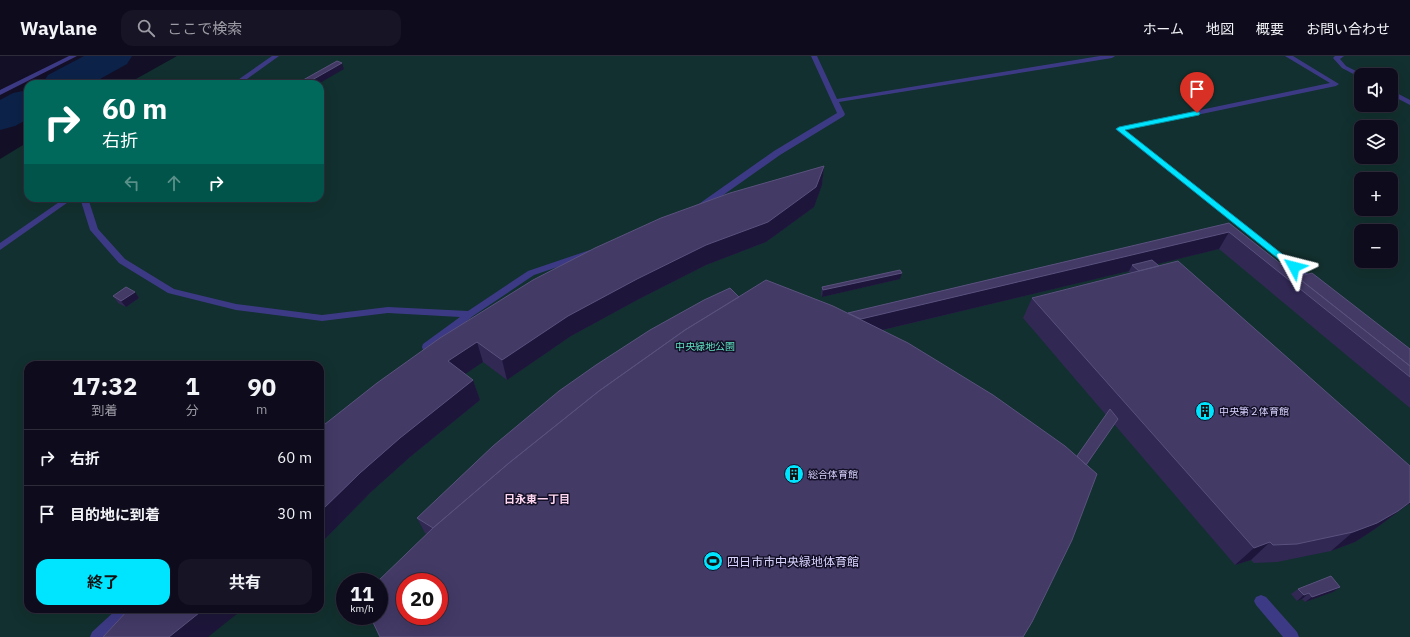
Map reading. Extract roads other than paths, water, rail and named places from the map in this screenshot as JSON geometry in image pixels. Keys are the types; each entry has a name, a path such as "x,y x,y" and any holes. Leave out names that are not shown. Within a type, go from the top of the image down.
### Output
{"street":[{"path":"25,80 74,56"},
{"path":"242,80 276,56"},
{"path":"694,211 777,153 841,114 814,56"},
{"path":"835,101 1112,56"},
{"path":"1288,56 1336,84 1119,129 1318,286"},
{"path":"1341,56 1336,58 1344,66 1354,72"},
{"path":"0,92 24,80"},
{"path":"1398,96 1410,103"},
{"path":"0,247 64,202"},
{"path":"85,202 94,230 122,261 171,291 236,307 322,318 388,310 470,314"},
{"path":"420,353 470,314 531,273 599,249"},
{"path":"1261,601 1292,637"},
{"path":"97,637 122,613"}],"waterway":[{"path":"69,80 113,56"},
{"path":"0,117 24,104"}],"place":[{"name":"中央第２体育館","path":"1205,411"},
{"name":"総合体育館","path":"794,474"},
{"name":"四日市市中央緑地体育館","path":"713,561"}],"district":[{"name":"日永東一丁目","path":"537,499"}],"park label":[{"name":"中央緑地公園","path":"705,346"}]}
